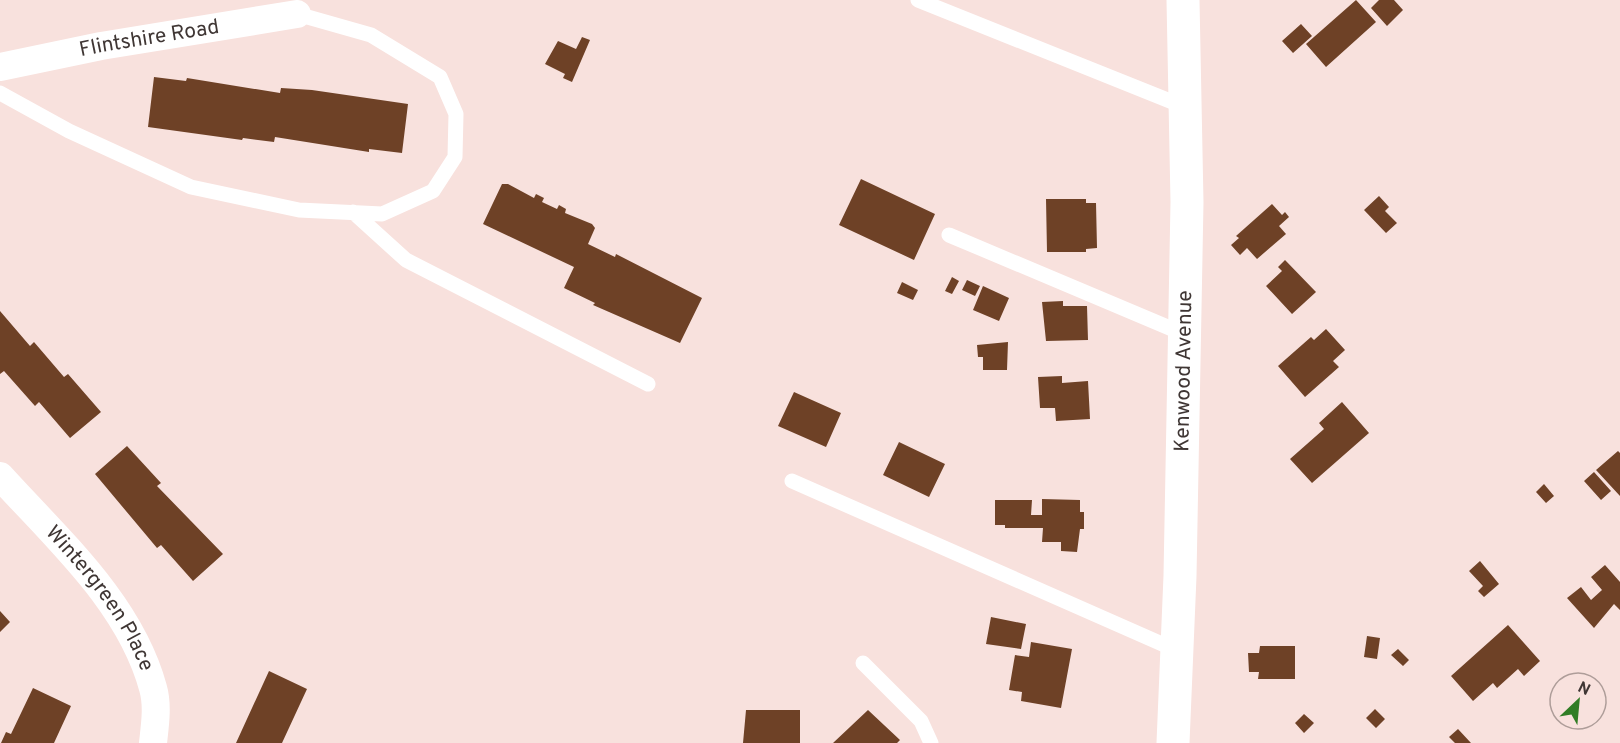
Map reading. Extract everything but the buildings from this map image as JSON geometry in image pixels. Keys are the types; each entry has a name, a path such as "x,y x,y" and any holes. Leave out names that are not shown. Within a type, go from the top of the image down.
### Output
{"main road":[{"name":"Kenwood Avenue","path":"1173,743 1178,651 1184,334 1186,107 1183,0"}],"street":[{"name":"Flintshire Road","path":"0,67 101,45 297,14"},
{"name":"Wintergreen Place","path":"0,476 84,568 121,620 141,655 154,690 156,715 153,743"}],"lane":[{"path":"918,0 1186,107"},
{"path":"0,93 69,131 191,187 299,210 382,214 433,191 455,157 456,114 440,77 371,35 297,14"},
{"path":"353,212 406,260 648,384"},
{"path":"949,236 1184,334"},
{"path":"792,481 1178,651"},
{"path":"863,663 921,721 931,743"}]}
